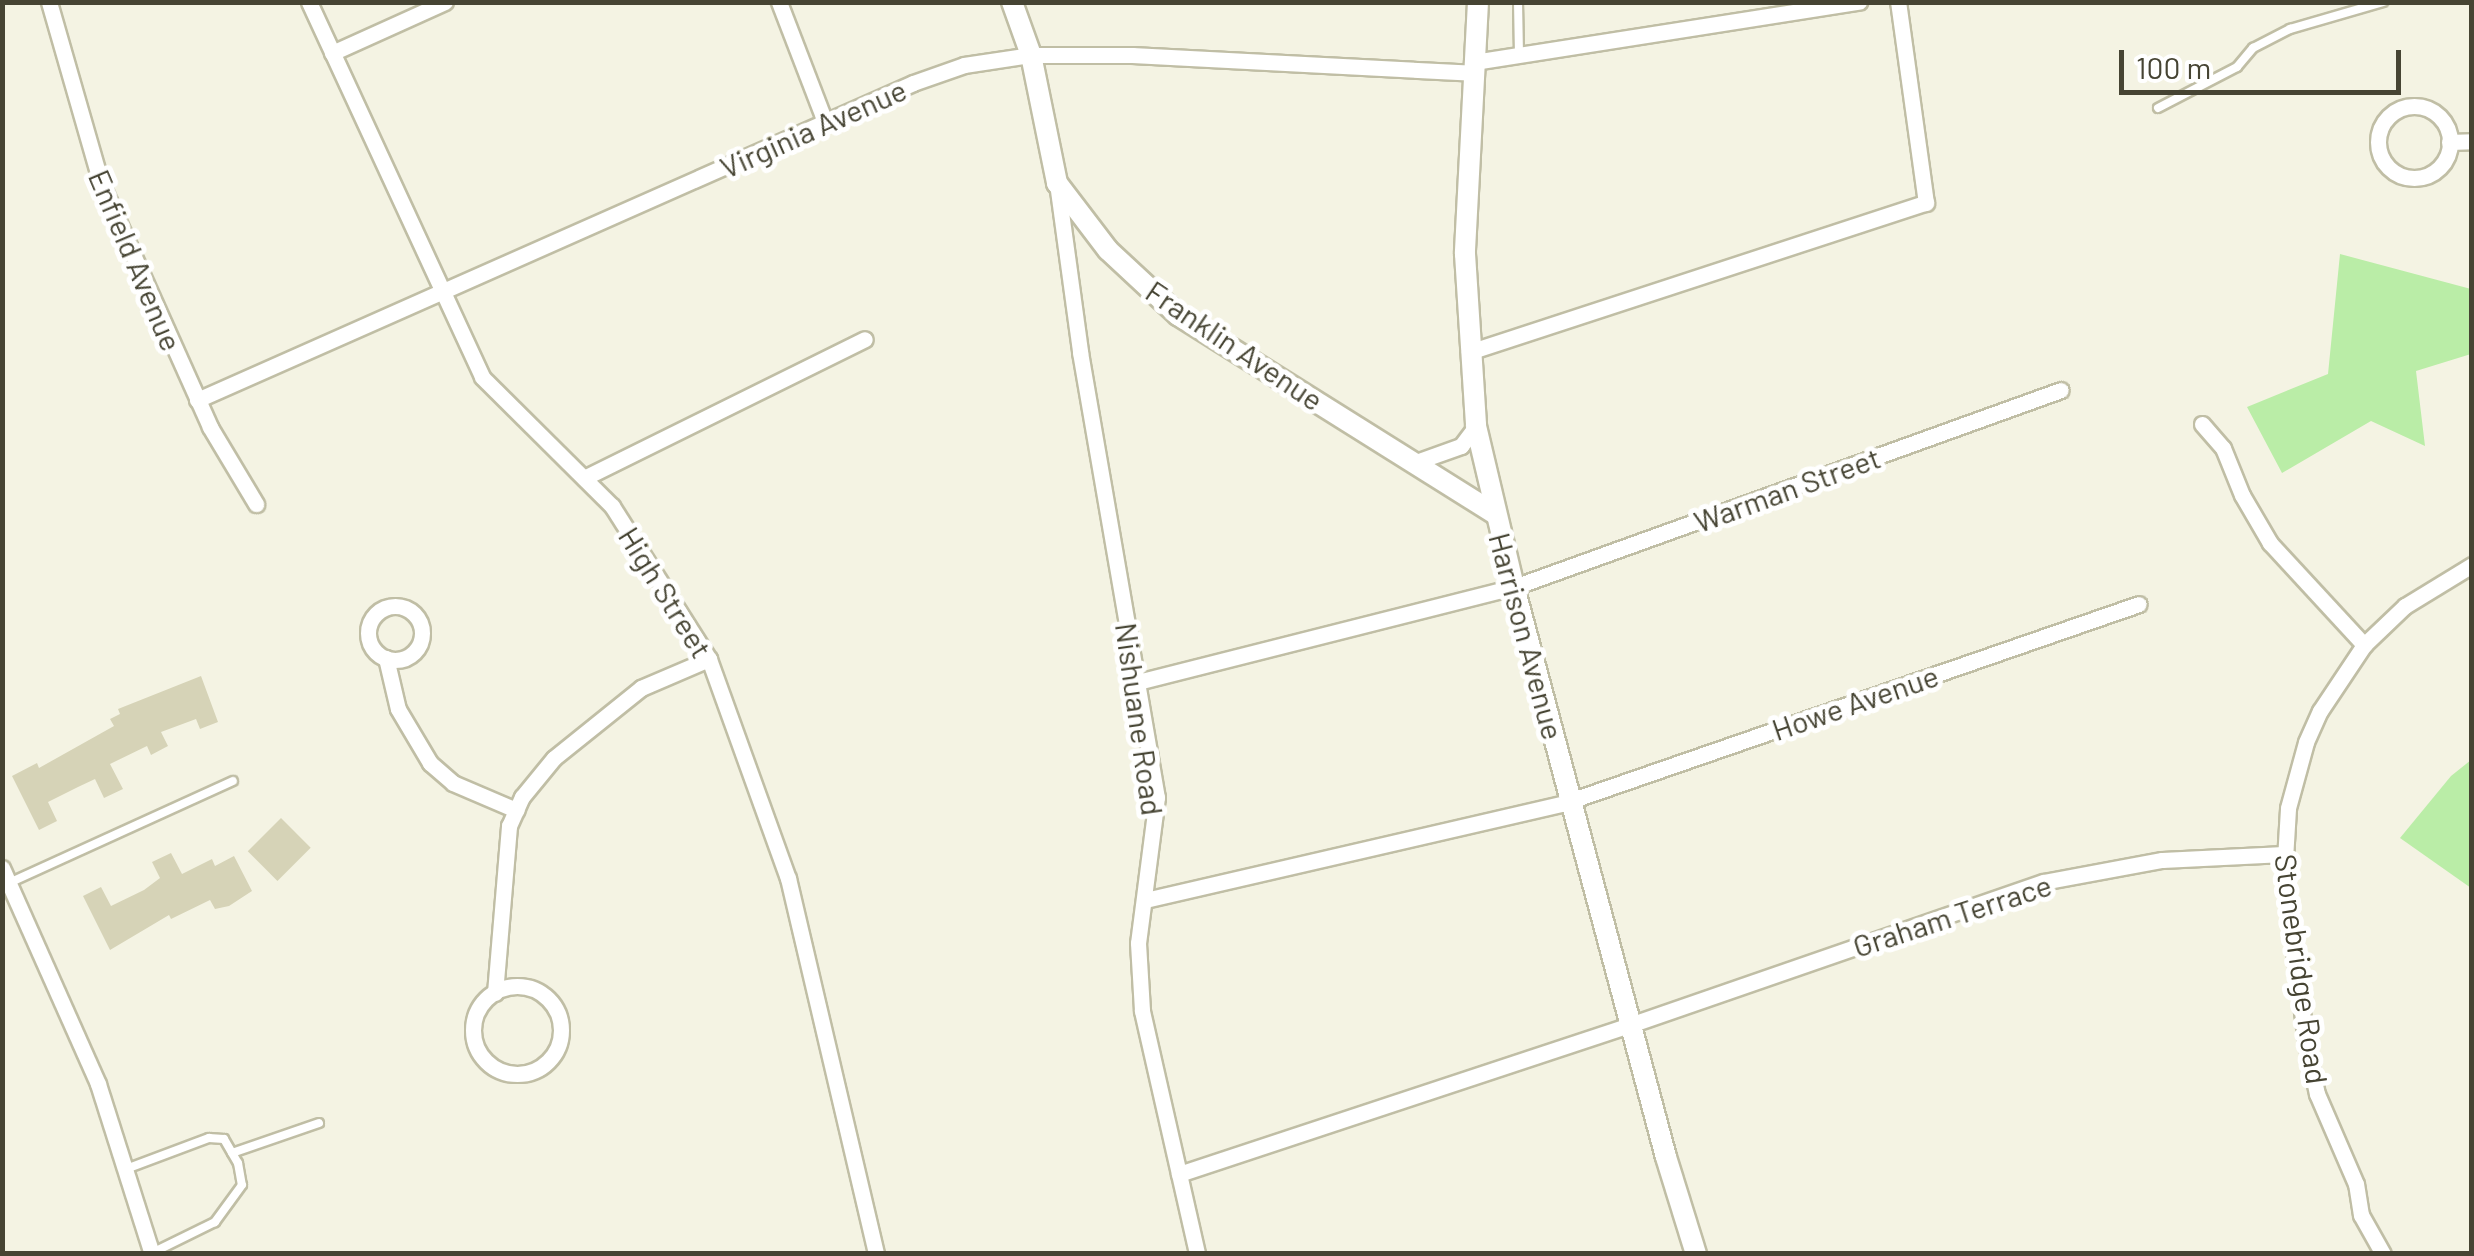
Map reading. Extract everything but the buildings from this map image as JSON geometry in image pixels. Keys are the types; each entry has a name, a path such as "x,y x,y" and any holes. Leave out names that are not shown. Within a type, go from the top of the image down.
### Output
{"street":[{"name":"Enfield Avenue","path":"49,2 100,182 197,400 256,504"},
{"name":"High Street","path":"309,2 482,377 612,506 709,659 788,878 876,1254"},
{"path":"332,52 444,2"},
{"path":"779,2 825,122"},
{"name":"Franklin Avenue","path":"1012,2 1031,55 1057,183 1108,250 1178,315 1496,514"},
{"name":"Harrison Avenue","path":"1478,2 1465,235 1476,426 1514,587 1630,1025 1696,1254"},
{"name":"Virginia Avenue","path":"197,400 825,122 964,65 1031,55 1132,55 1474,68 1519,54 1860,2"},
{"path":"1469,352 1926,202 1898,2"},
{"path":"2416,106 2439,116 2450,142 2446,158 2437,169 2416,177 2392,170 2378,140 2386,120 2404,107 2416,106"},
{"path":"2450,142 2472,141"},
{"name":"Nishuane Road","path":"1057,183 1080,352 1157,797 1138,944 1142,1011 1196,1254"},
{"path":"584,478 865,340"},
{"name":"Warman Street","path":"1138,682 1514,587 2061,390"},
{"path":"2202,424 2223,448 2242,495 2270,544 2364,646"},
{"path":"1416,462 1461,446 1476,426"},
{"name":"Stonebridge Road","path":"2383,1254 2362,1215 2356,1184 2317,1094 2288,910 2284,854 2288,808 2306,742 2337,682 2364,646 2405,606 2472,565"},
{"name":"Howe Avenue","path":"1145,900 1571,801 2140,604"},
{"path":"386,658 398,709 430,763 453,784 516,810"},
{"path":"495,992 514,986 528,987 541,992 558,1014 560,1041 538,1069 502,1072 480,1054 473,1033 474,1019 495,992 507,841 516,810 554,758 602,717 641,688 709,659"},
{"name":"Graham Terrace","path":"1179,1174 1630,1025 2043,882 2162,860 2284,854"},
{"path":"6,876 98,1084 152,1253"}],"lane":[{"path":"1518,2 1519,54"},
{"path":"2158,108 2237,68 2253,48 2290,29 2383,2"},
{"path":"6,876 233,781"},
{"path":"232,1153 319,1123"},
{"path":"125,1169 210,1138 224,1139 232,1153 242,1185 215,1222 152,1253"}],"green space":[{"path":"2340,254 2471,289 2471,354 2416,371 2425,446 2371,421 2282,473 2247,407 2328,374"},
{"path":"2471,760 2471,888 2400,838 2451,776"}]}
